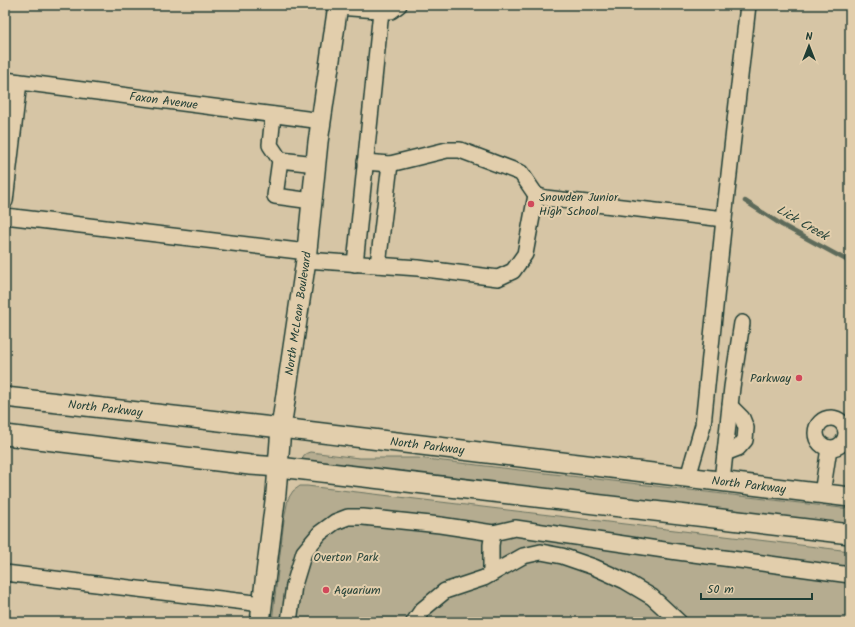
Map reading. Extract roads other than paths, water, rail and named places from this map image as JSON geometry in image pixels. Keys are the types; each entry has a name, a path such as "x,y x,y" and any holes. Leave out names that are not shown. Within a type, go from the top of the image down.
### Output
{"main road":[{"name":"North McLean Boulevard","path":"261,613 279,467 281,428 306,256 316,164 338,6"},
{"name":"North Parkway","path":"5,397 281,428 850,497"},
{"path":"5,435 250,465 279,467 850,534"}],"street":[{"path":"338,6 391,11 399,5"},
{"path":"688,477 703,425 748,5"},
{"path":"355,264 380,11"},
{"path":"5,201 12,81"},
{"name":"Faxon Avenue","path":"12,81 322,121"},
{"path":"273,115 270,132 270,145 280,160 275,196 312,201"},
{"path":"365,162 390,164 447,150 460,150 521,172 536,194 545,198 724,220"},
{"path":"280,160 316,164"},
{"path":"378,265 390,164"},
{"path":"5,216 306,256 355,264 418,268 498,278 513,271 525,254 536,194"},
{"path":"722,481 730,406 742,323"},
{"path":"822,494 829,448"},
{"path":"289,622 294,585 304,552 320,533 335,522 348,517 364,517 440,525 493,533 515,528 850,575"},
{"path":"491,574 493,533"},
{"path":"414,622 422,610 445,591 484,578 523,556 541,552 562,556 594,567 625,581 652,597 679,622"},
{"path":"5,573 261,613"}],"waterway":[{"name":"Lick Creek","path":"745,201 782,225 850,262"}],"place":[{"name":"Snowden Junior High School","path":"531,204"},
{"name":"Parkway","path":"799,378"},
{"name":"Aquarium","path":"326,590"}],"park label":[{"name":"Overton Park","path":"346,557"}]}
